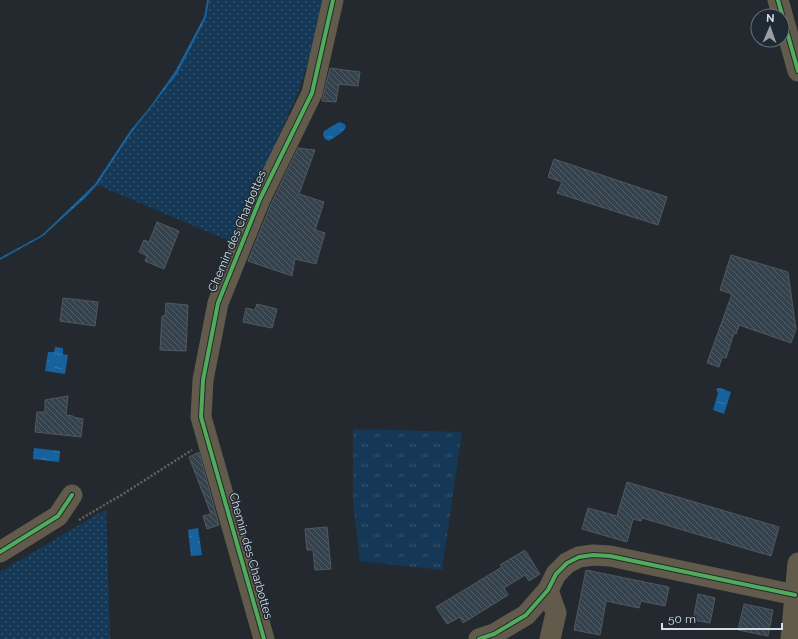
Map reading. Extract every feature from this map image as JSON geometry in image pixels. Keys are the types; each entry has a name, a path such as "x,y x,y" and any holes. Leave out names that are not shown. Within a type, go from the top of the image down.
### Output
{"street":[{"name":"Chemin des Charbottes","path":"264,639 201,417 203,380 218,304 260,199 312,93 333,0"},
{"path":"778,0 798,71"},
{"path":"0,552 58,516 72,495"},
{"path":"480,639 494,634 526,615 548,590 556,574 568,563 579,556 610,556 795,595"},
{"path":"791,639 798,563"},
{"path":"548,590 556,613 550,639"}],"path":[{"path":"76,521 123,494 178,459"}],"green space":[{"path":"209,0 322,0 310,56 298,93 232,242 97,185 132,132 177,74 206,18"},
{"path":"353,429 462,432 442,570 360,561 353,505"},
{"path":"106,509 110,639 0,639 0,572"}],"water":[{"path":"207,0 209,0 206,18 177,74 132,132 97,185 43,236 0,260 0,258 42,235 95,184 130,131 150,107 176,70 204,17"},
{"path":"339,122 346,126 343,132 329,141 325,139 323,135 324,131"},
{"path":"55,347 63,348 63,354 68,355 65,374 45,371 48,352 54,352"},
{"path":"720,388 731,392 724,414 713,410 718,393 716,389"},
{"path":"34,448 60,451 59,462 33,459"},
{"path":"198,528 202,555 191,556 188,530"}],"building":[{"path":"330,68 360,72 358,86 339,84 336,102 322,101"},
{"path":"298,148 315,150 299,194 324,202 315,230 325,233 316,264 295,259 292,276 248,261 271,204"},
{"path":"554,159 667,197 658,225 557,193 562,182 548,177"},
{"path":"157,222 179,231 164,269 145,261 147,256 139,252 144,240 149,242"},
{"path":"731,255 788,272 796,329 791,343 739,325 736,334 734,333 726,358 722,357 719,367 707,363 732,294 720,290"},
{"path":"63,298 98,302 95,326 60,321"},
{"path":"166,303 188,305 186,351 160,350 162,316 165,316"},
{"path":"257,304 277,309 272,328 243,322 246,308 255,310"},
{"path":"68,396 66,415 83,419 81,437 35,432 37,412 45,412 45,400"},
{"path":"199,452 219,525 207,529 203,516 211,514 189,457"},
{"path":"627,482 779,527 771,556 642,518 641,521 633,519 627,542 582,529 588,508 617,516"},
{"path":"327,527 331,569 315,570 313,550 307,550 305,529"},
{"path":"525,550 540,574 529,581 525,575 504,588 508,595 463,623 460,617 447,624 436,607 502,567 500,565"},
{"path":"586,570 669,587 665,606 641,601 639,608 606,601 600,635 574,630"},
{"path":"698,594 715,598 710,623 693,620"},
{"path":"744,604 773,610 768,636 738,630"}],"cycle path":[{"path":"264,639 201,417 203,380 218,303 260,199 312,93 333,0"},
{"path":"778,0 798,71"},
{"path":"0,552 58,516 72,495"},
{"path":"479,639 494,634 526,615 548,590 556,574 567,563 579,557 593,555 610,556 795,595"}]}
